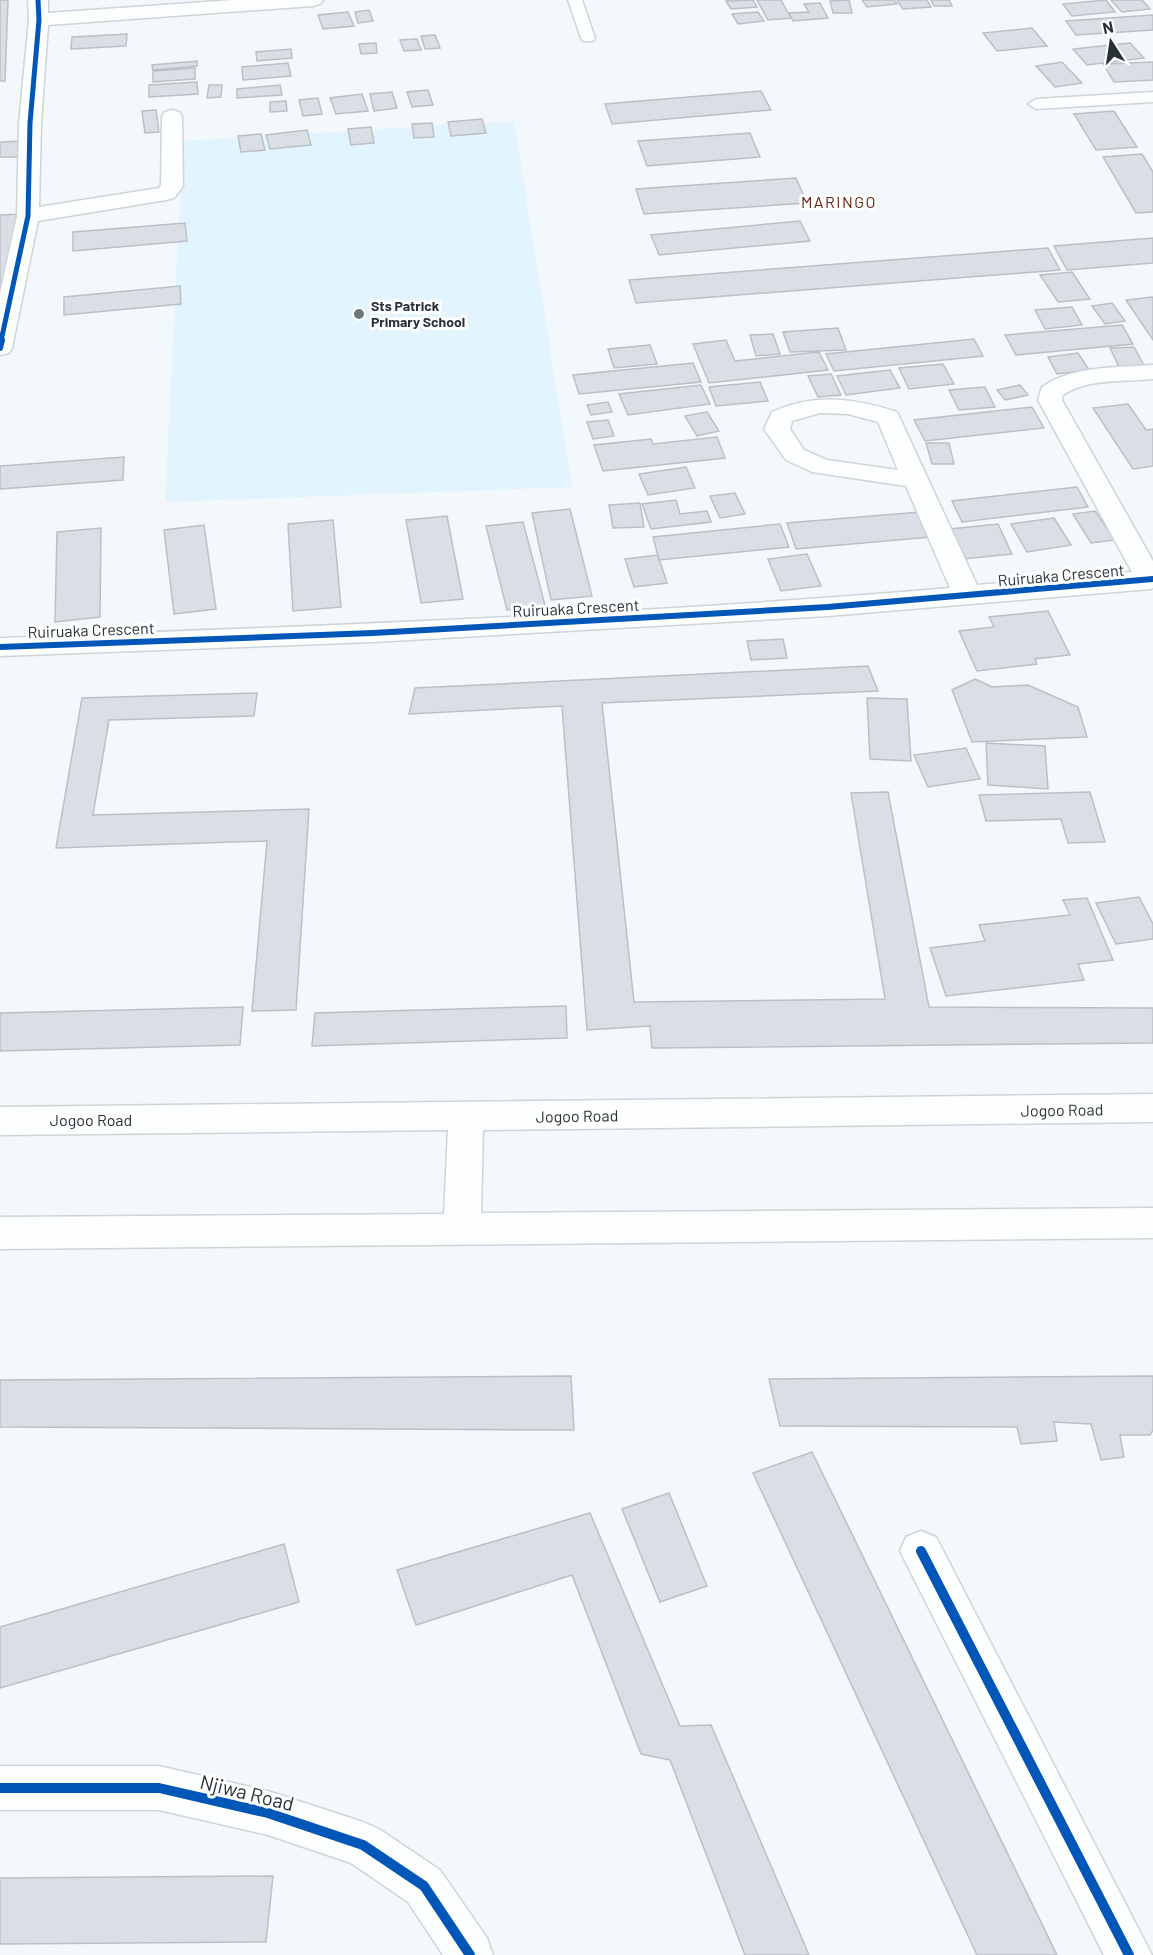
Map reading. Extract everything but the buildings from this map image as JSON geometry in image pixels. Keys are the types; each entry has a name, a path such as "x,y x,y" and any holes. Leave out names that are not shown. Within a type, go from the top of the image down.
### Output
{"street":[{"path":"0,348 28,216 30,123 39,10 313,0"},
{"path":"28,216 166,193 172,186 172,116"},
{"path":"1152,579 1050,400 1050,392 1059,385 1083,379 1153,372"},
{"path":"916,480 821,466 795,455 777,429 781,417 796,408 852,406 888,417 916,480 968,597"},
{"name":"Ruiruaka Crescent","path":"0,647 373,633 817,608 968,597 1152,579"},
{"name":"Jogoo Road","path":"0,1121 1153,1108"},
{"path":"462,1228 466,1117"},
{"path":"0,1233 1153,1223"},
{"path":"921,1551 1129,1955"},
{"name":"Njiwa Road","path":"0,1788 159,1788 268,1813 363,1845 424,1886 470,1955"}],"lane":[{"path":"575,0 588,38"},
{"path":"1036,104 1153,97"}],"shaded area":[{"name":"Sts Patrick Primary School","path":"514,121 572,487 165,502 183,141"}],"cycle path":[{"path":"0,348 28,216 30,123 39,20 38,0"},
{"path":"0,647 373,633 828,607 1153,579"},
{"path":"921,1551 1129,1955"},
{"path":"0,1788 159,1788 268,1813 363,1845 424,1886 470,1955"}],"place":[{"name":"Sts Patrick Primary School","path":"359,314"}],"district":[{"name":"MARINGO","path":"839,202"}]}
